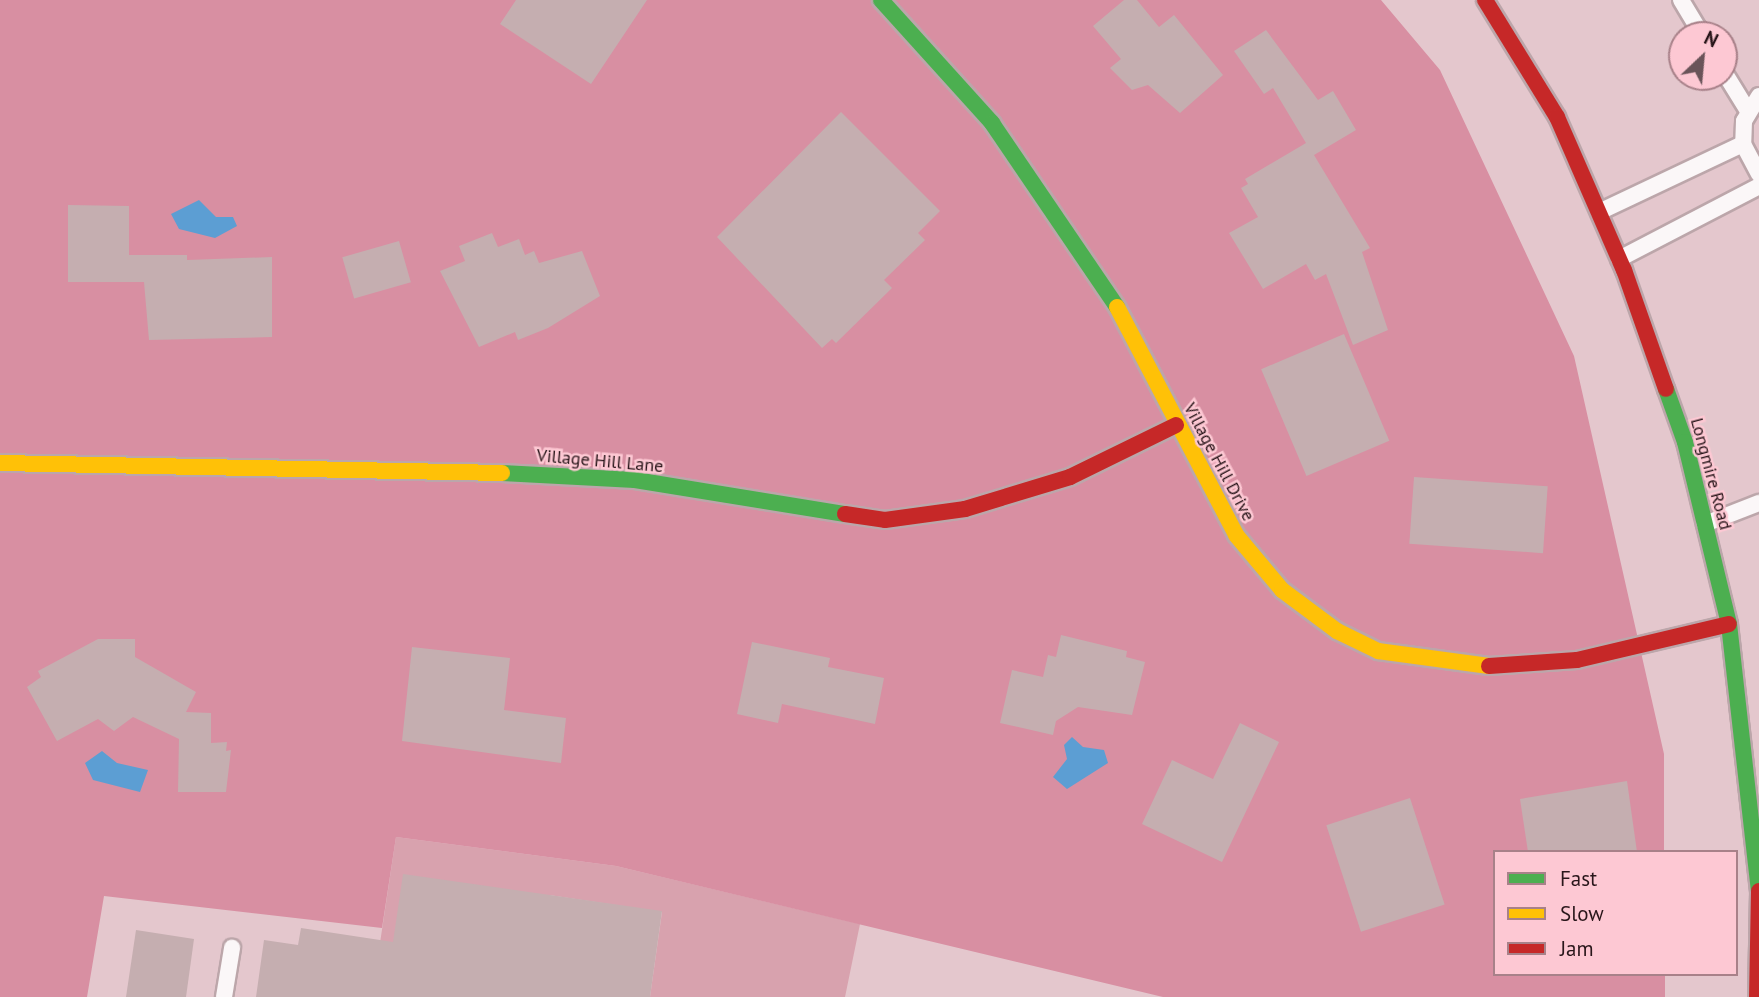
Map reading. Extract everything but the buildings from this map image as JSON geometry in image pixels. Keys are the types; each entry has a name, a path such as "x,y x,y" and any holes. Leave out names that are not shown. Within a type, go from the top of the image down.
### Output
{"street":[{"name":"Village Hill Drive","path":"881,0 992,123 1101,277 1176,425 1236,535 1282,590 1337,631 1378,651 1476,667 1577,660 1729,624"},
{"name":"Longmire Road","path":"1485,0 1557,117 1619,259 1685,442 1729,624 1759,863 1757,997"},
{"name":"Village Hill Lane","path":"0,463 420,469 635,480 885,520 965,509 1070,477 1176,425"}],"lane":[{"path":"1681,0 1694,21"},
{"path":"1736,91 1748,111"},
{"path":"1759,96 1748,111 1743,144 1759,174"},
{"path":"1599,212 1743,144"},
{"path":"1619,259 1759,186"},
{"path":"1705,524 1759,503"},
{"path":"224,997 232,948"}],"shaded area":[{"path":"0,0 1381,0 1440,70 1574,356 1664,754 1664,850 1493,850 1493,976 1665,976 1665,997 1163,997 616,866 396,837 382,928 104,896 87,997 0,997"},
{"path":"396,837 616,866 860,924 845,997 650,997 662,912 549,895 388,979 375,976"}],"water":[{"path":"199,200 216,217 233,217 237,226 215,238 179,229 171,214"},
{"path":"1072,737 1083,747 1104,750 1108,763 1067,789 1053,777 1067,759 1064,745"},
{"path":"102,751 117,763 148,770 140,792 93,780 85,763"}],"traffic: fast":[{"path":"881,0 992,123 1117,307"},
{"path":"1666,389 1685,442 1729,624 1759,891"},
{"path":"502,473 635,480 845,514"}],"traffic: slow":[{"path":"1117,307 1236,535 1282,590 1337,631 1378,651 1489,666"},
{"path":"0,463 502,473"}],"traffic: jam":[{"path":"1485,0 1557,117 1624,270 1666,389"},
{"path":"845,514 885,520 965,509 1070,477 1176,425"},
{"path":"1489,666 1577,660 1729,624"},
{"path":"1757,997 1759,891"}]}
